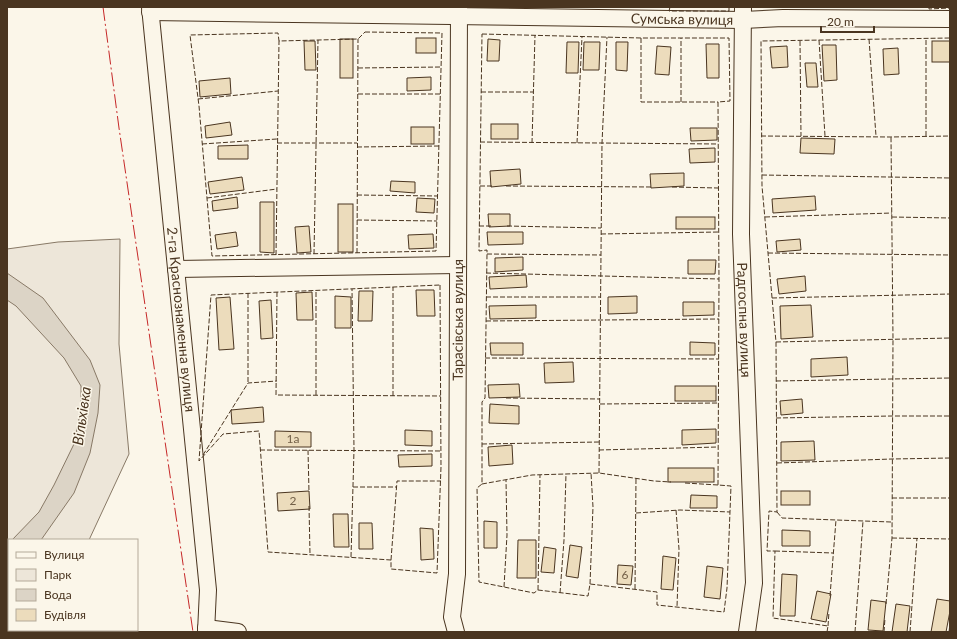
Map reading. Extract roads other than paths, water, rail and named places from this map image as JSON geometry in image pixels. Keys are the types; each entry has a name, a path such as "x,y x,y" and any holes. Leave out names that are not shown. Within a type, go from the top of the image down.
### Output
{"street":[{"name":"Сумська вулиця","path":"150,10 743,14 783,18 950,19"},
{"name":"2-га Краснознаменна вулиця","path":"150,10 208,590 206,630"},
{"name":"Тарасівська вулиця","path":"456,632 452,617 457,574 459,12"},
{"name":"Радгоспна вулиця","path":"743,14 741,234 754,583 747,632"},
{"path":"176,270 458,265"},
{"path":"206,630 238,632"}],"water":[{"name":"Вільхівка","path":"7,273 43,298 90,360 100,385 98,413 90,453 74,493 42,539 13,539 39,512 74,444 81,408 81,386 64,358 16,306 7,300"}]}
